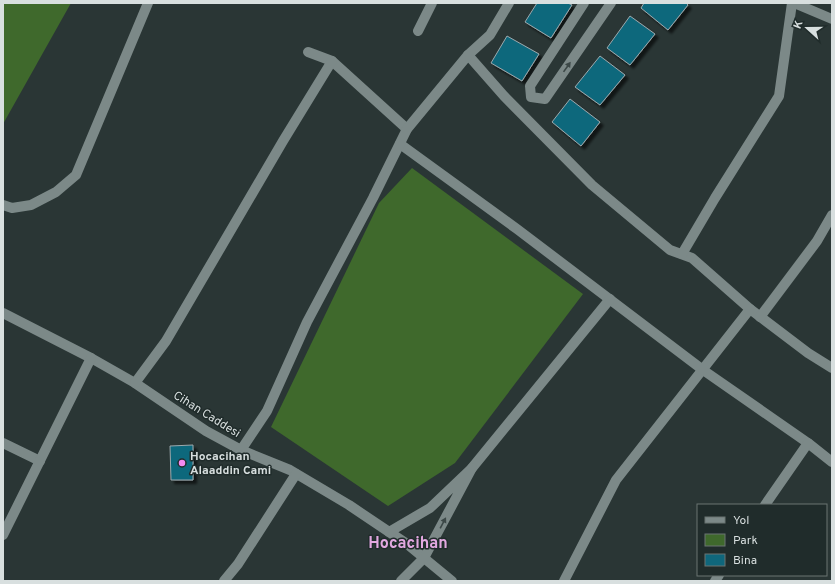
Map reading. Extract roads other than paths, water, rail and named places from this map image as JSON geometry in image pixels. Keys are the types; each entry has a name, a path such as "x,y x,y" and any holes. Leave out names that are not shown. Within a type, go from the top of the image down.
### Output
{"street":[{"path":"3,205 12,208 31,205 56,192 76,175 148,3"},
{"path":"418,31 432,3"},
{"path":"241,450 267,411 308,322 408,129 468,55 490,35 509,3"},
{"path":"520,112 531,98 530,86 584,3"},
{"path":"531,98 545,99 611,3"},
{"path":"682,254 779,96 793,3 832,19"},
{"path":"308,52 332,61 408,129"},
{"path":"468,55 520,112 592,185 670,250 692,258 760,317 808,353 832,368"},
{"path":"135,382 166,341 283,141 332,61"},
{"path":"400,144 517,229 703,370 808,443 832,462"},
{"path":"760,317 817,241 832,215"},
{"path":"389,532 430,508 472,468 610,299"},
{"path":"564,581 616,480 750,309"},
{"name":"Cihan Caddesi","path":"3,313 135,382 206,431 241,450 296,474 349,505 408,544 452,581"},
{"path":"3,535 91,358"},
{"path":"3,443 40,461"},
{"path":"767,504 808,443"},
{"path":"401,581 424,558 472,468"},
{"path":"224,581 238,564 296,474"}],"place":[{"name":"Hocacihan Alaaddin Cami","path":"182,463"}],"district":[{"name":"Hocacihan","path":"408,542"}]}
